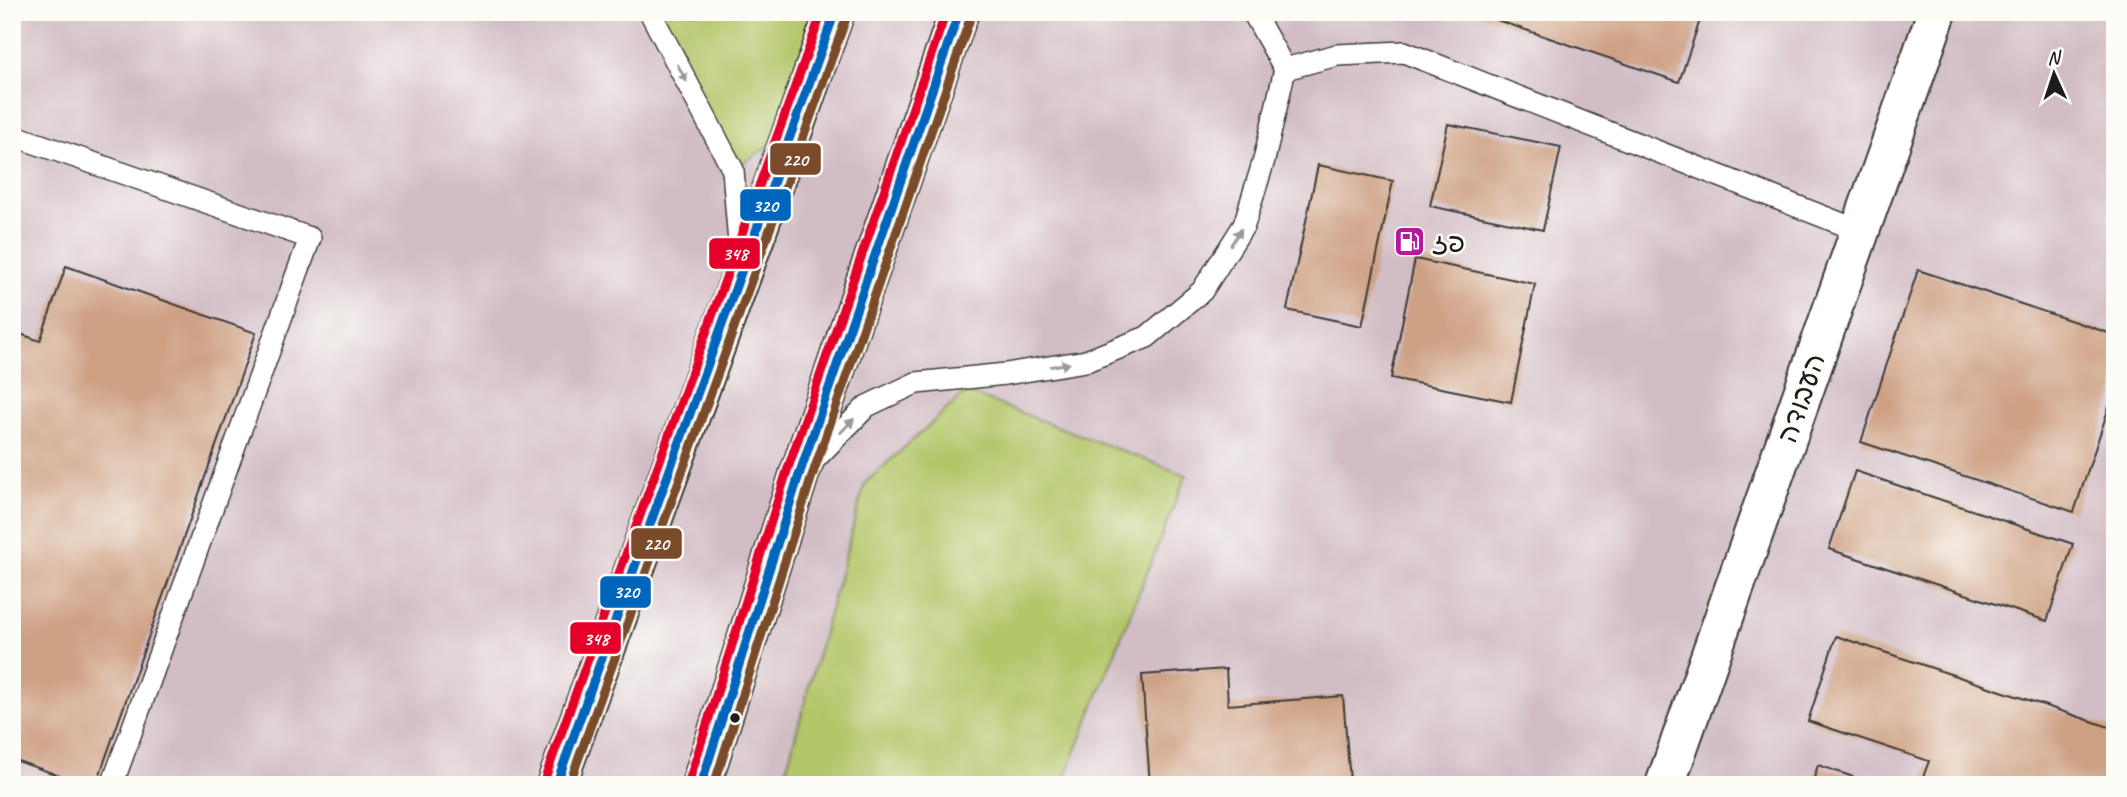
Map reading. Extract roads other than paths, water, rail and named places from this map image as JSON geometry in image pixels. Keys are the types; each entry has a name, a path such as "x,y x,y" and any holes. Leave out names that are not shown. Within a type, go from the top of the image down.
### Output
{"main road":[{"path":"556,785 835,12"},
{"path":"701,785 799,475 959,12"},
{"name":"העבודה","path":"1665,785 1937,12"}],"lane":[{"path":"650,12 733,170 741,276"},
{"path":"799,475 867,406 916,383 1006,374 1086,361 1147,337 1202,291 1244,225 1264,160 1285,69 1251,12"},
{"path":"1285,69 1337,55 1404,52 1860,232"},
{"path":"12,135 310,238 112,785"}],"place":[{"name":"פז","path":"1409,242"}]}
